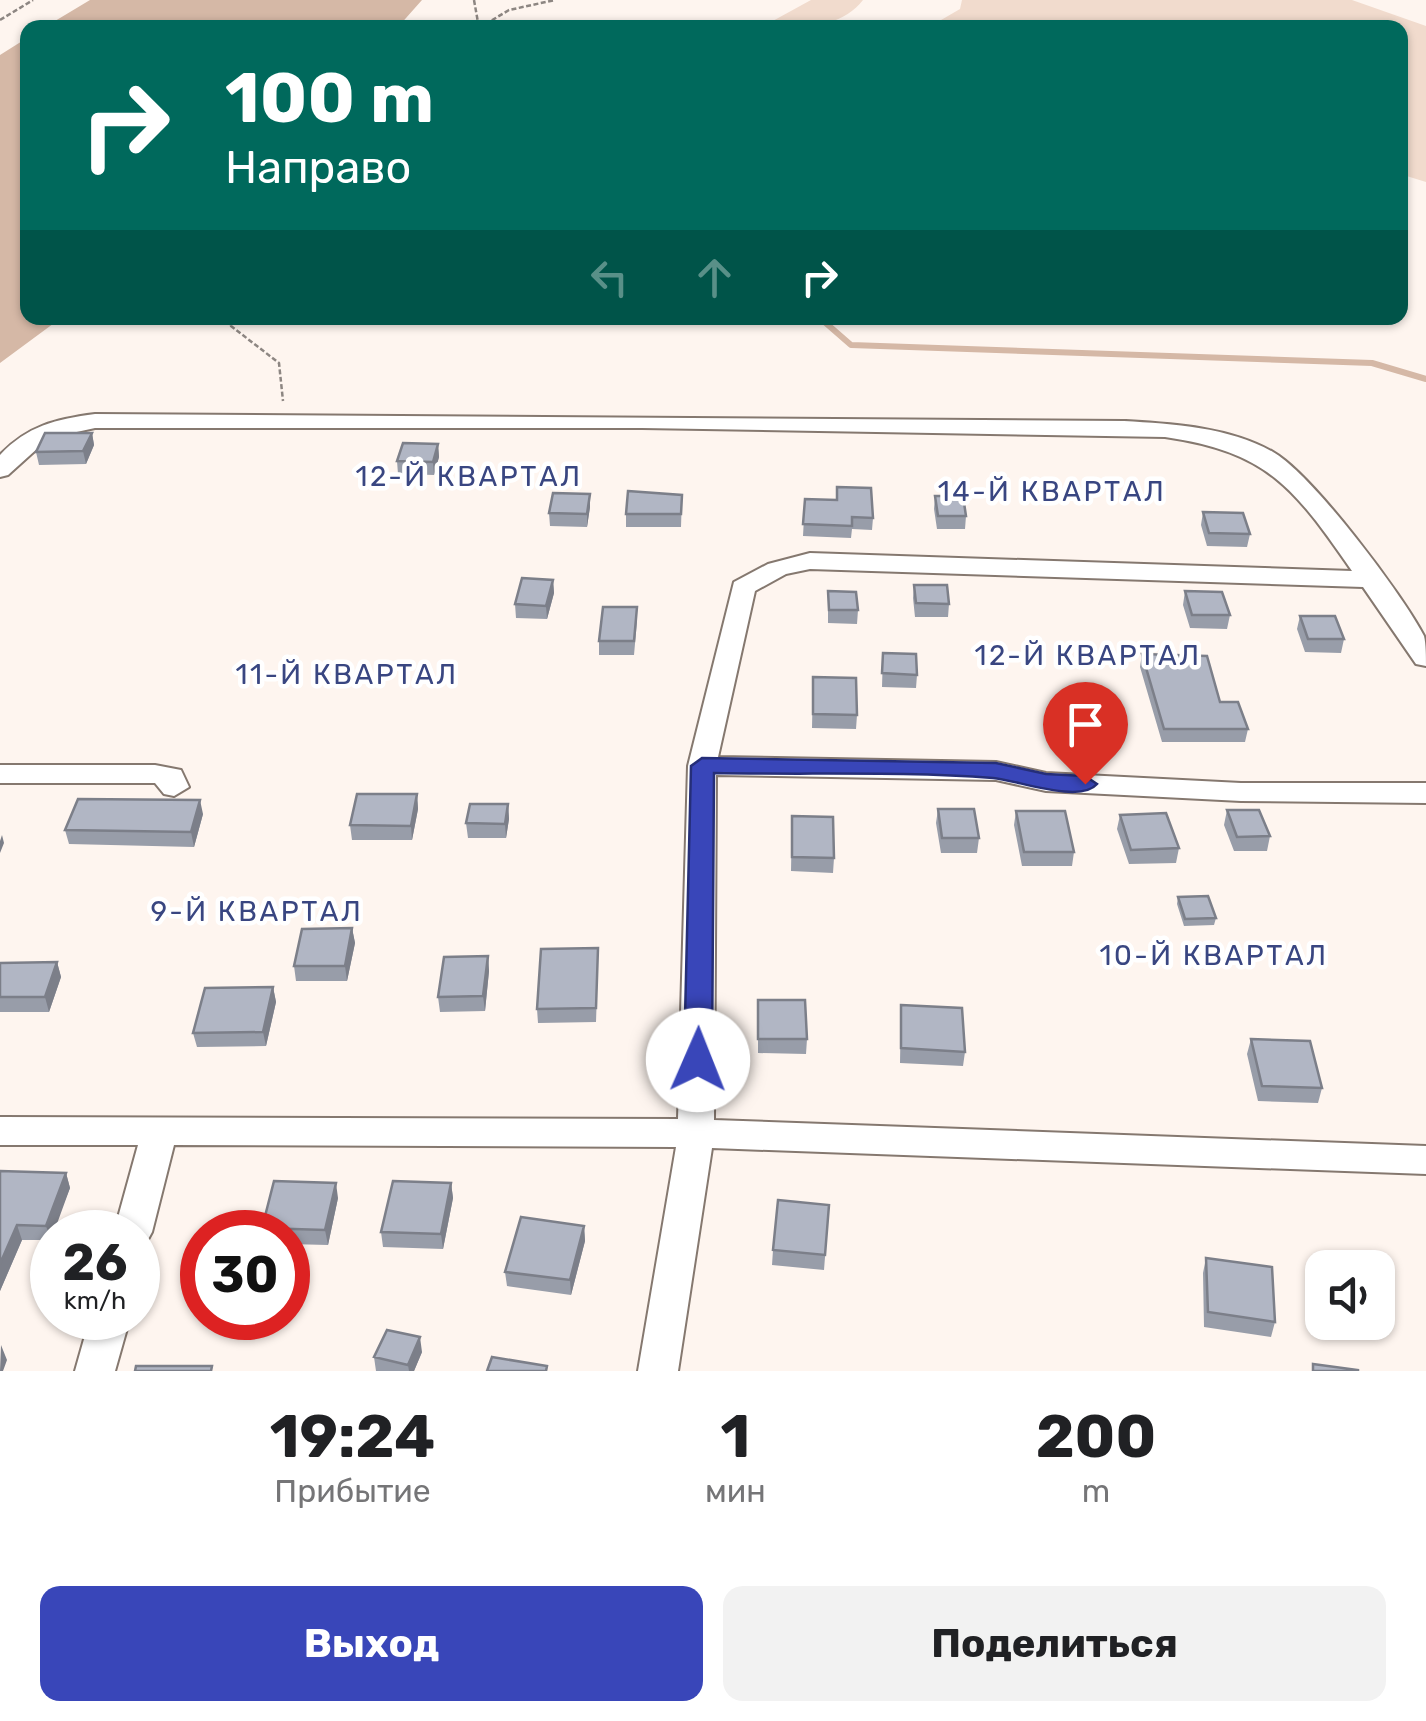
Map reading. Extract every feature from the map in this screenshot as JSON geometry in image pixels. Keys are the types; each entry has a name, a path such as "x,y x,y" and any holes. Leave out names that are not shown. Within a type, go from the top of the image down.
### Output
{"street":[{"path":"0,470 24,440 44,428 67,424 286,421 1180,432 1225,439 1267,458 1299,486 1426,658"},
{"path":"658,1371 696,1133 702,766 743,588 777,569 810,562 1368,579"},
{"path":"702,766 996,771 1046,782 1241,792 1426,793"},
{"path":"0,774 155,774 171,777 174,787"},
{"path":"0,1131 696,1133 1426,1160"},
{"path":"139,1210 160,1132"},
{"path":"95,1371 104,1340"}],"path":[{"path":"0,20 32,0"},
{"path":"492,20 509,10 556,0"},
{"path":"230,325 241,340 260,347 280,363 286,421"}],"shaded area":[{"path":"90,0 422,0 404,20 57,20"},
{"path":"811,0 863,0 835,20 774,20"},
{"path":"962,0 1352,0 1426,26 1426,182 1408,176 1408,20 941,20 960,9"},
{"path":"20,42 20,325 52,325 0,363 0,55"}],"building":[{"path":"45,433 92,433 83,451 36,452"},
{"path":"403,443 438,444 433,462 397,461"},
{"path":"837,487 871,488 873,518 852,517 852,526 803,524 805,499 837,500"},
{"path":"628,491 682,495 681,514 626,514"},
{"path":"553,493 590,494 587,514 549,513"},
{"path":"935,496 963,496 966,516 938,516"},
{"path":"1203,512 1243,513 1250,534 1209,533"},
{"path":"522,578 553,580 546,606 515,604"},
{"path":"914,585 947,585 949,604 916,603"},
{"path":"828,591 856,592 858,610 829,610"},
{"path":"1185,591 1222,592 1230,615 1192,615"},
{"path":"603,607 637,607 634,641 599,641"},
{"path":"1300,616 1335,616 1344,639 1308,639"},
{"path":"883,653 916,654 917,675 882,673"},
{"path":"1142,654 1207,656 1220,702 1238,702 1248,729 1164,729"},
{"path":"813,677 856,678 857,715 813,714"},
{"path":"1053,704 1074,704 1077,724 1056,723"},
{"path":"357,794 417,794 411,826 350,825"},
{"path":"78,799 200,800 191,832 65,830"},
{"path":"470,804 508,804 505,824 466,823"},
{"path":"938,809 974,809 979,838 942,838"},
{"path":"1227,810 1259,810 1270,836 1237,837"},
{"path":"1016,811 1065,811 1074,852 1024,852"},
{"path":"1166,813 1179,848 1131,850 1120,815"},
{"path":"792,816 833,817 834,858 792,857"},
{"path":"1208,896 1216,918 1185,919 1178,897"},
{"path":"352,928 345,966 294,966 302,929"},
{"path":"598,948 596,1008 537,1009 541,949"},
{"path":"488,956 483,996 438,997 444,957"},
{"path":"57,962 45,997 0,997 0,963"},
{"path":"273,987 263,1032 193,1033 205,988"},
{"path":"758,1000 805,1000 807,1039 758,1039"},
{"path":"901,1005 962,1008 965,1052 901,1048"},
{"path":"1251,1039 1310,1041 1322,1088 1262,1086"},
{"path":"0,1171 66,1173 52,1210 30,1210 30,1225 17,1225 0,1264"},
{"path":"274,1181 336,1183 325,1230 310,1230 310,1210 267,1210"},
{"path":"393,1181 451,1183 441,1234 381,1232"},
{"path":"778,1200 829,1205 825,1255 773,1250"},
{"path":"521,1217 584,1226 570,1280 505,1272"},
{"path":"1206,1258 1272,1267 1275,1322 1208,1312"},
{"path":"387,1330 420,1337 408,1365 374,1357"},
{"path":"492,1357 547,1366 546,1371 487,1371"},
{"path":"1313,1364 1358,1370 1358,1371 1313,1371"},
{"path":"136,1366 212,1366 211,1371 135,1371"}],"waterway":[{"path":"828,325 851,345 1372,363 1426,379"}],"district":[{"name":"12-Й КВАРТАЛ","path":"469,476"},
{"name":"14-Й КВАРТАЛ","path":"1052,491"},
{"name":"12-Й КВАРТАЛ","path":"1088,655"},
{"name":"11-Й КВАРТАЛ","path":"347,674"},
{"name":"9-Й КВАРТАЛ","path":"257,911"},
{"name":"10-Й КВАРТАЛ","path":"1214,955"}],"route":[{"path":"698,1060 702,766 996,771 1046,782 1085,784"}]}
